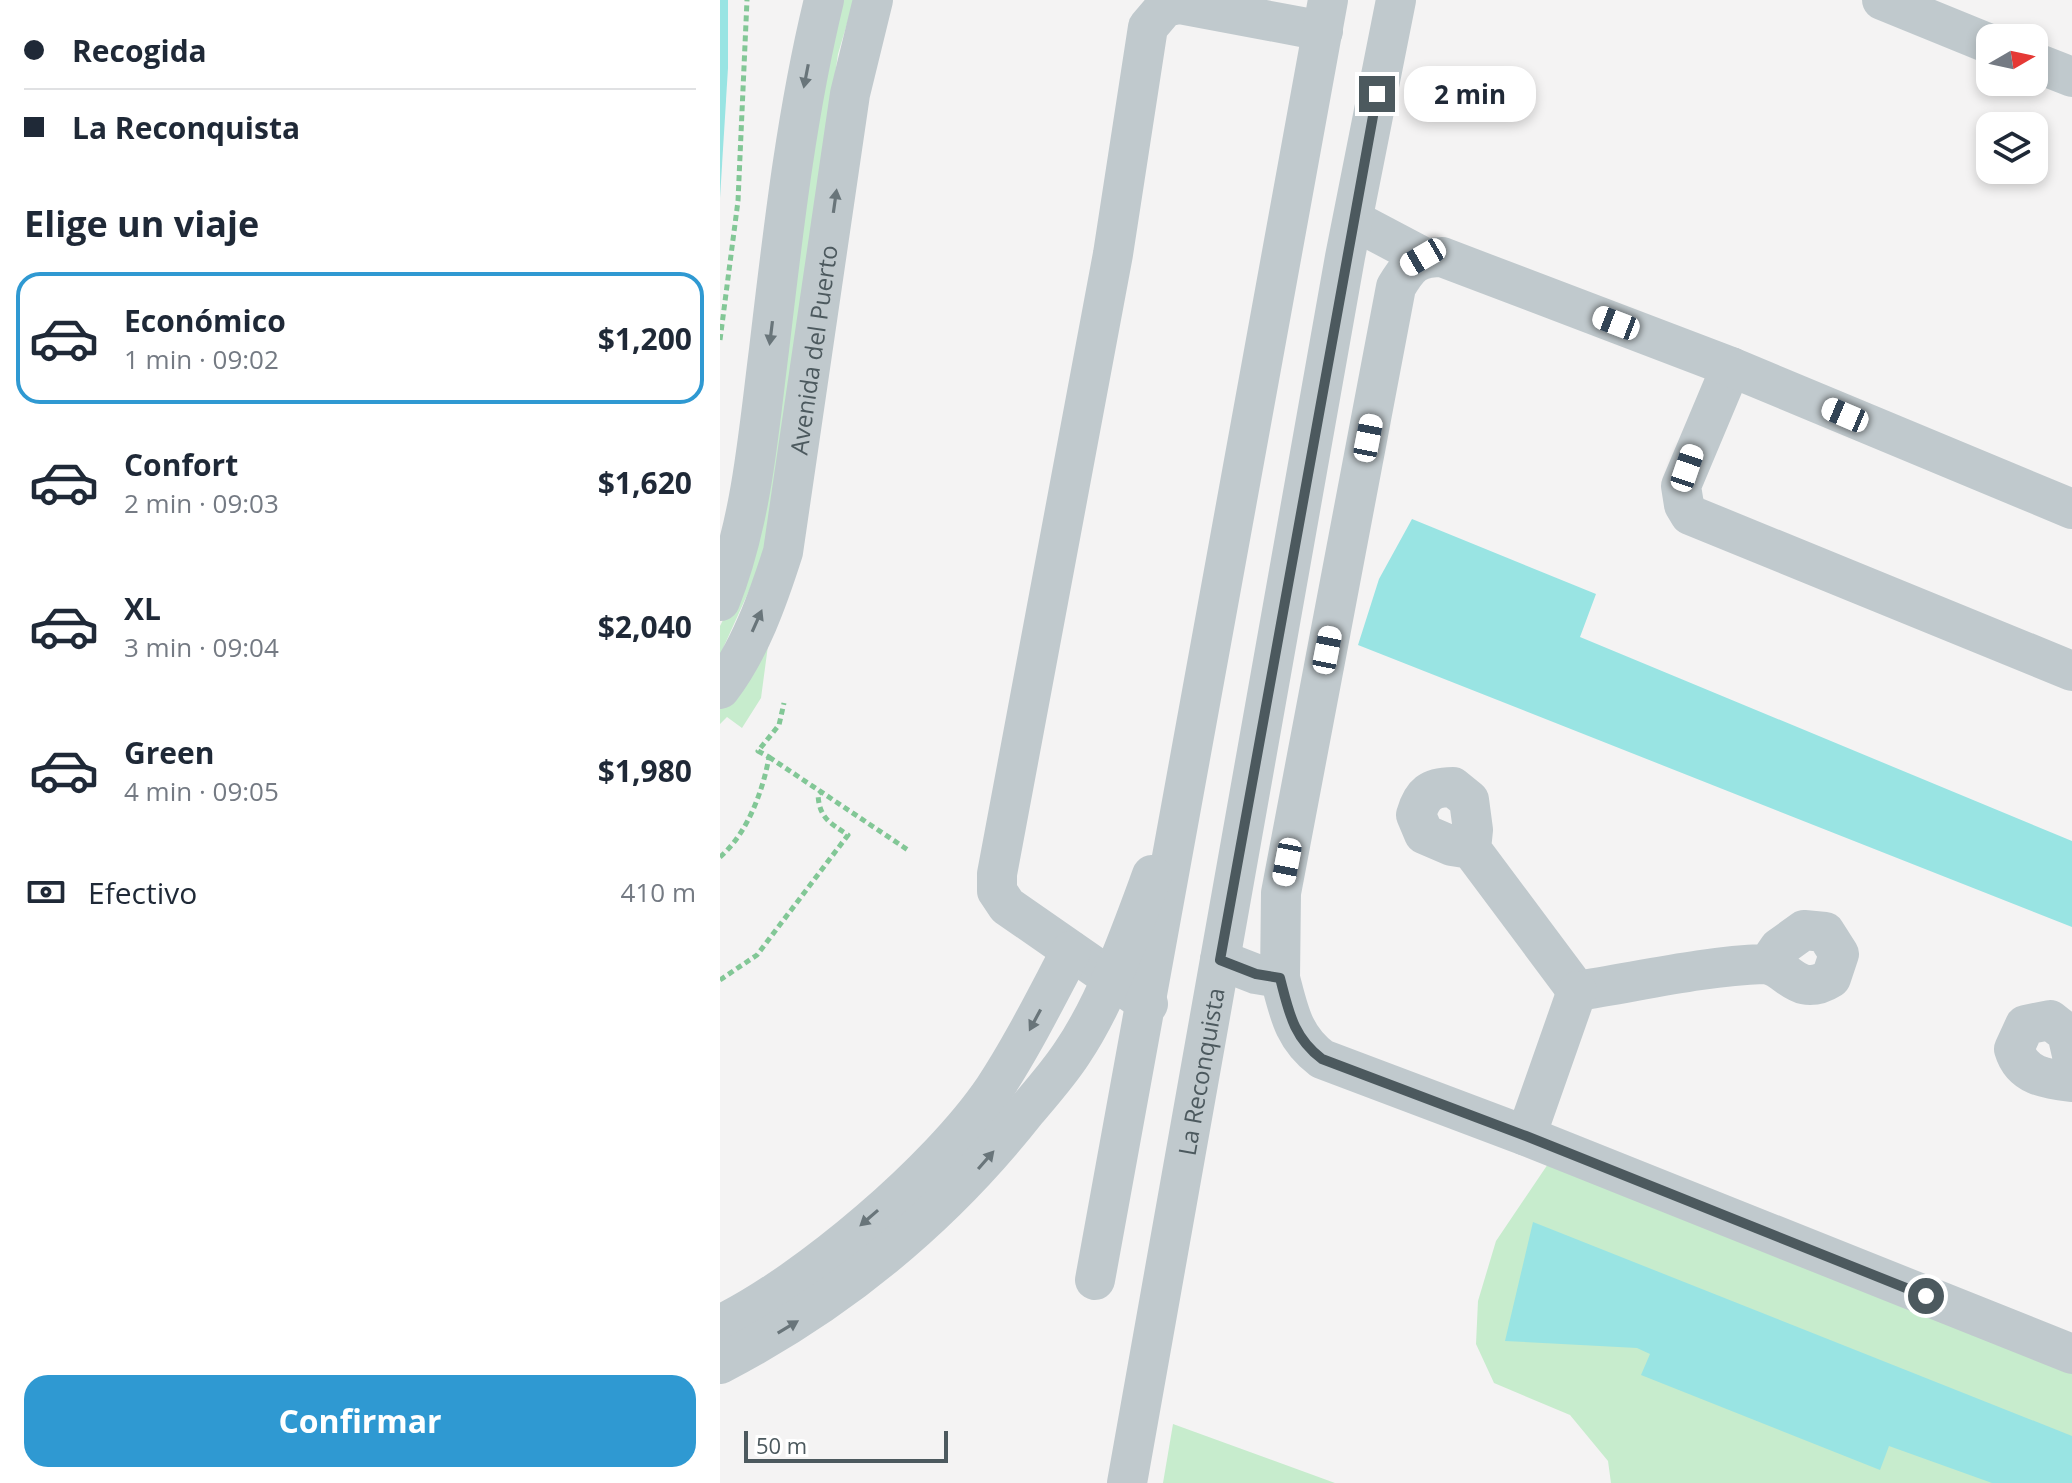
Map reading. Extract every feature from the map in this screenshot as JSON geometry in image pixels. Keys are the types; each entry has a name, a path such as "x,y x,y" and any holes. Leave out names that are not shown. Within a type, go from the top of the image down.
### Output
{"street":[{"name":"Avenida del Puerto","path":"720,601 737,554 754,470 791,166 805,77 824,0"},
{"name":"Avenida del Puerto","path":"720,689 734,670 772,586 783,552 850,94 873,0"},
{"name":"La Reconquista","path":"1127,1483 1353,220 1396,0"},
{"path":"1882,0 1976,38"},
{"path":"1095,1280 1148,1004 1326,16 1180,4 1165,7 1148,27 1113,254 997,874 997,891 1007,906 1148,1004"},
{"path":"2048,68 2072,77"},
{"path":"1353,220 1423,257 1442,257 1731,367 2072,509"},
{"path":"1423,257 1409,265 1396,287 1281,893 1280,978 1292,1026 1303,1045 1322,1059 2070,1348"},
{"path":"1731,367 1681,486 1690,515 2072,671"},
{"path":"720,1364 819,1309 917,1231 970,1178 1073,1052 1135,921 1186,786"},
{"path":"1471,849 1577,991"},
{"path":"720,1325 783,1289 842,1242 912,1180 953,1137 992,1091 1071,951"},
{"path":"1220,960 1256,974 1280,978"},
{"path":"1577,991 1768,964"},
{"path":"1526,1136 1577,991"},
{"path":"2072,1055 2067,1033 2050,1020 2025,1025 2014,1049 2024,1068 2034,1074 2072,1083 2072,1072"},
{"path":"1073,1052 1115,1064 1134,1078"}],"path":[{"path":"720,340 738,201 747,0"},
{"path":"784,703 779,725 758,751 908,850"},
{"path":"720,857 741,833 765,777 769,757"},
{"path":"720,980 757,955 848,835 823,819 818,808 818,794 822,791"}],"green space":[{"path":"841,0 854,0 838,54 766,553 720,655 720,626 733,600 811,142"},
{"path":"769,638 761,698 742,728 727,717 720,724 720,708"},
{"path":"1548,1164 2072,1371 2072,1483 1611,1483 1608,1461 1570,1415 1494,1383 1476,1344 1478,1301 1496,1241"},
{"path":"1173,1424 1335,1483 1163,1483"}],"water":[{"path":"720,0 728,0 728,68 720,198"},
{"path":"1412,519 1596,594 1580,637 2072,841 2072,927 1358,645 1379,579"},
{"path":"1533,1222 2072,1436 2072,1483 1992,1483 1889,1446 1880,1470 1641,1375 1650,1354 1637,1348 1505,1341"}],"route":[{"path":"1377,94 1345,257 1220,960 1256,974 1280,978 1292,1026 1303,1045 1322,1059 1526,1136 1926,1296"}]}
